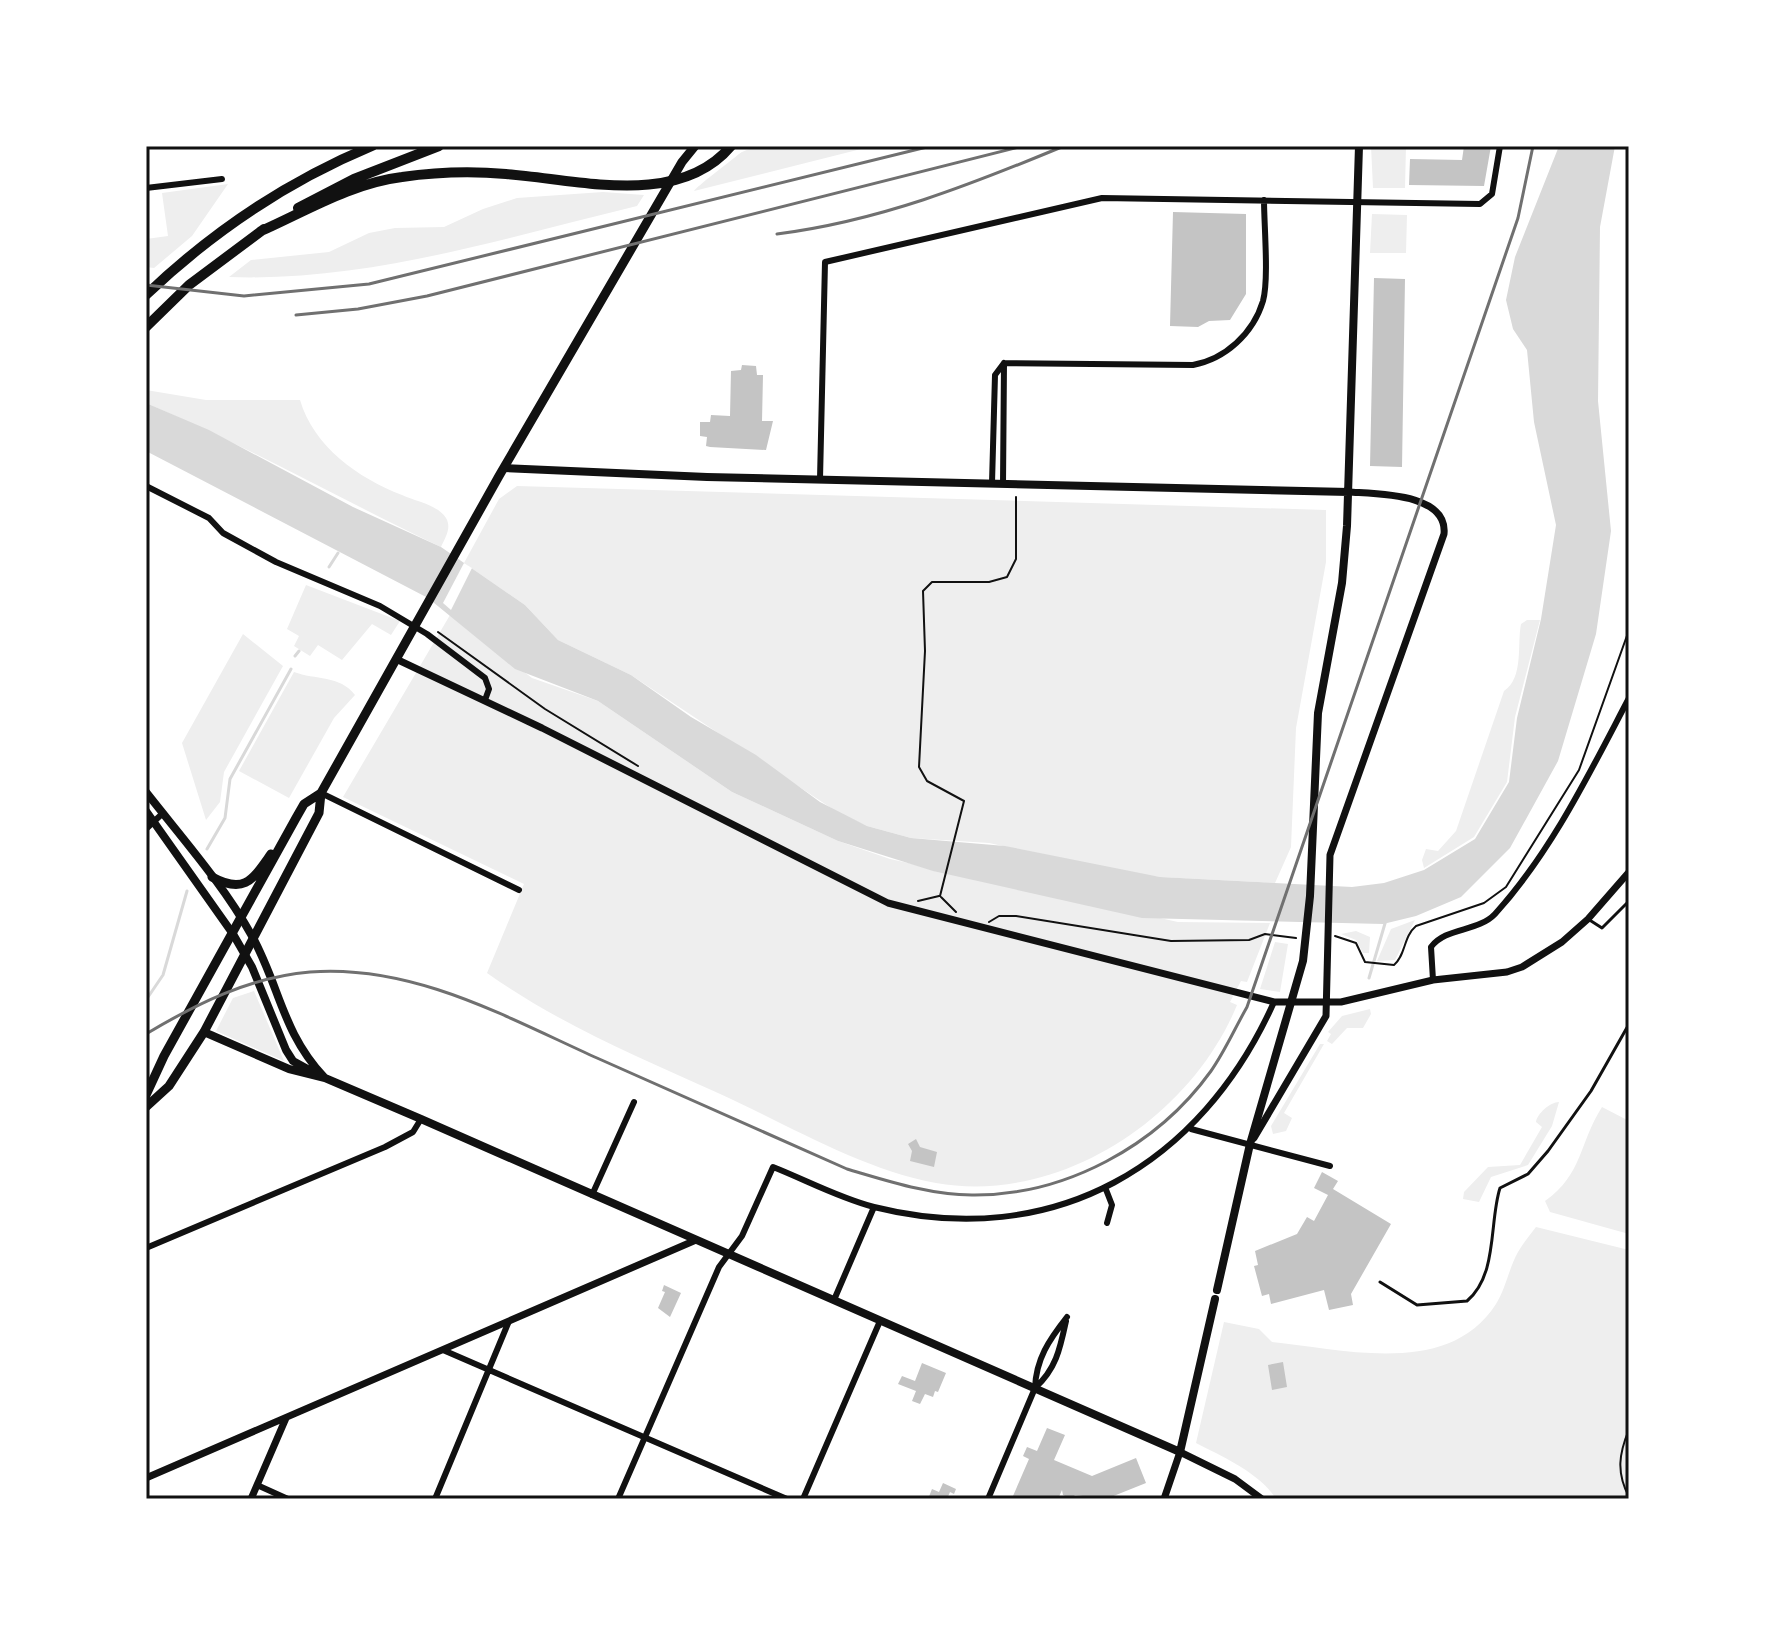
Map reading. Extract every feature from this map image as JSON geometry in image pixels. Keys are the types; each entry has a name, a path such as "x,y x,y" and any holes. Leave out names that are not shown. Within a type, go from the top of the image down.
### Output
{"highway":[{"path":"146,295 197,250 288,187 370,146"},
{"path":"146,327 222,258 261,231 354,179 439,146"},
{"path":"261,231 351,190 398,177 465,172 628,184 662,183 703,171 731,146"}],"main road":[{"path":"682,162 687,146"},
{"path":"146,1107 169,1086 204,1032 319,813 321,793 504,468 682,162 695,146"},
{"path":"146,811 233,934 293,1061 325,1078 1180,1452 1250,1144 1279,1052 1308,930 1315,741 1342,583 1347,526 1359,146"},
{"path":"504,468 1349,492"},
{"path":"146,792 241,919 252,937 296,1043 325,1078"},
{"path":"146,1095 164,1056 304,804 321,793"},
{"path":"212,877 232,886 249,881 296,818"},
{"path":"204,1032 289,1069 325,1078"}],"street":[{"path":"820,479 825,262 1102,198 1485,202 1492,194 1500,146"},
{"path":"146,188 222,179"},
{"path":"1004,363 1193,365 1214,362 1228,353 1245,333 1263,300 1264,200"},
{"path":"992,483 995,375 1004,363"},
{"path":"1003,484 1004,363"},
{"path":"146,486 209,518 223,533 276,562 380,606 427,634 485,678 489,689 485,700"},
{"path":"1250,1144 1323,1025 1327,1004 1327,868 1445,523 1440,513 1400,497 1349,492"},
{"path":"396,659 485,700 888,903 1274,1002 1327,1004 1433,980 1507,972 1522,967 1562,942 1588,919 1629,872"},
{"path":"1433,980 1431,947 1443,937 1492,917 1506,901 1572,805 1629,698"},
{"path":"321,793 519,890"},
{"path":"146,829 163,813"},
{"path":"618,1499 728,1254 742,1236 773,1167 874,1207 962,1217 1010,1215 1105,1187 1152,1161 1191,1129 1234,1078 1274,1002"},
{"path":"592,1195 634,1102"},
{"path":"146,1248 385,1147 413,1132 421,1119"},
{"path":"1191,1129 1330,1166"},
{"path":"1105,1187 1112,1205 1107,1223"},
{"path":"834,1300 874,1207"},
{"path":"146,1478 696,1240"},
{"path":"988,1499 1035,1388 1036,1369 1048,1341 1067,1317 1062,1347 1050,1375 1035,1388"},
{"path":"435,1499 509,1321"},
{"path":"803,1499 880,1321"},
{"path":"443,1350 787,1499"},
{"path":"251,1499 286,1418"},
{"path":"1164,1499 1180,1452 1235,1479 1262,1499"},
{"path":"257,1485 288,1499"}],"lane":[{"path":"1588,919 1602,928 1629,901"},
{"path":"1380,1282 1417,1305 1467,1301 1473,1296 1488,1260 1500,1188 1528,1174 1548,1151 1591,1091 1629,1024"}],"path":[{"path":"1629,260 1629,318"},
{"path":"940,896 964,801 927,781 919,767 924,709 923,591 932,582 989,582 1007,577 1016,559 1016,497"},
{"path":"431,627 577,731 645,770"},
{"path":"1340,937 1356,943 1361,958 1368,963 1394,965 1401,959 1410,931 1416,926 1484,903 1506,887 1579,770 1629,630"},
{"path":"911,902 940,896"},
{"path":"940,896 957,914"},
{"path":"989,922 999,916 1016,916 1171,941 1255,938"},
{"path":"1629,1429 1619,1453 1620,1480 1629,1497"}],"shaded area":[{"path":"764,146 873,146 694,191 741,152"},
{"path":"1371,146 1406,146 1405,188 1373,188"},
{"path":"1559,146 1615,146 1600,227 1598,401 1611,531 1596,634 1558,761 1510,848 1461,897 1416,916 1383,924 1142,918 933,871 838,841 732,792 598,701 515,669 428,598 146,451 146,403 209,430 353,507 441,547 525,605 558,640 631,675 691,717 756,755 820,802 867,826 911,838 1005,846 1160,877 1352,887 1384,883 1424,870 1475,839 1509,782 1517,718 1541,619 1556,525 1534,422 1527,350 1513,329 1506,300 1515,257"},
{"path":"228,184 192,236 154,268 146,267 146,239 168,236 162,193"},
{"path":"603,192 644,195 637,206 435,255 333,273 229,277 251,260 329,252 369,233 395,228 444,227 517,198"},
{"path":"1372,214 1407,215 1406,253 1370,253"},
{"path":"146,390 206,400 300,400 316,432 340,459 369,480 432,507 446,518 447,533 441,547 146,403"},
{"path":"517,486 1326,510 1326,562 1296,728 1291,847 1275,883 1160,877 989,843 911,838 867,826 837,812 631,675 558,640 525,605 464,563 499,499"},
{"path":"306,585 400,621 391,635 372,624 342,660 318,645 310,656 294,646 299,636 287,629"},
{"path":"450,615 532,678 598,701 732,792 838,841 890,859 1178,922 1270,923 1247,982 1241,981 1230,1002 1237,1005 1216,1046 1188,1083 1155,1116 1116,1144 1074,1166 1029,1180 983,1186 936,1183 852,1157 629,1053 542,1008 487,973 524,884 343,797"},
{"path":"1527,620 1540,620 1515,717 1507,782 1474,837 1424,868 1422,860 1426,849 1438,851 1456,831 1504,691 1515,678 1521,624"},
{"path":"243,634 283,666 224,772 220,802 206,820 182,743"},
{"path":"294,672 335,681 355,695 334,718 289,798 239,771"},
{"path":"1415,920 1395,960 1377,961 1391,929"},
{"path":"1356,931 1370,937 1369,953 1363,953 1356,940 1341,934"},
{"path":"1275,942 1288,944 1280,992 1260,989"},
{"path":"254,991 284,1061 216,1031 233,998"},
{"path":"1370,1009 1371,1014 1363,1028 1347,1028 1332,1044 1327,1041 1331,1034 1328,1032 1342,1016"},
{"path":"1320,1044 1324,1044 1284,1113 1292,1118 1286,1131 1273,1134 1271,1126"},
{"path":"1559,1102 1552,1126 1528,1165 1491,1177 1479,1202 1463,1199 1464,1192 1488,1167 1520,1165 1542,1127 1536,1122 1539,1116 1548,1106"},
{"path":"1602,1107 1629,1121 1629,1234 1550,1212 1545,1201 1574,1169"},
{"path":"1536,1227 1629,1250 1629,1499 1276,1499 1251,1474 1196,1443 1224,1322 1259,1329 1272,1342 1362,1353 1423,1350 1451,1342 1476,1327 1496,1304 1518,1252"}],"pier":[{"path":"464,563 472,568 451,610 443,603"}],"building":[{"path":"1464,146 1491,146 1484,186 1409,185 1410,159 1462,160"},
{"path":"1173,212 1246,214 1246,294 1230,320 1209,321 1198,327 1170,326"},
{"path":"1374,278 1405,279 1402,467 1370,466"},
{"path":"742,365 756,366 757,375 763,375 762,421 773,421 766,450 706,446 707,437 700,436 700,422 710,422 711,415 730,416 731,371 741,370"},
{"path":"916,1139 920,1147 937,1152 934,1167 910,1161 912,1151 908,1144"},
{"path":"1322,1172 1338,1181 1333,1189 1391,1224 1351,1294 1353,1305 1329,1310 1324,1290 1271,1304 1269,1294 1262,1296 1254,1266 1258,1265 1255,1251 1297,1234 1307,1217 1314,1221 1328,1195 1314,1188"},
{"path":"664,1285 681,1293 670,1317 658,1308 665,1292 662,1291"},
{"path":"1283,1362 1287,1387 1272,1390 1268,1365"},
{"path":"922,1363 946,1373 938,1392 935,1391 933,1397 925,1394 920,1404 912,1401 916,1391 898,1384 902,1376 915,1381"},
{"path":"1047,1428 1065,1435 1054,1460 1092,1476 1136,1458 1146,1483 1106,1499 1075,1495 1071,1499 1063,1495 1062,1490 1058,1499 1013,1496 1029,1459 1023,1456 1027,1447 1037,1451"},
{"path":"943,1483 956,1489 954,1494 950,1492 947,1499 928,1499 932,1489 939,1492"}],"waterway":[{"path":"329,567 338,553"},
{"path":"295,656 299,651"},
{"path":"207,849 225,818 230,779 291,669"},
{"path":"146,1000 163,975 187,891"},
{"path":"1369,978 1386,920"}],"railway":[{"path":"146,285 244,296 369,284 931,146"},
{"path":"296,315 358,309 427,296 1023,146"},
{"path":"777,234 852,220 924,200 1064,146"},
{"path":"146,1034 184,1012 266,980 310,972 386,976 422,985 493,1011 847,1169 925,1190 972,1195 1041,1187 1106,1162 1136,1143 1189,1098 1211,1071 1247,1007 1518,218 1533,146"}]}
